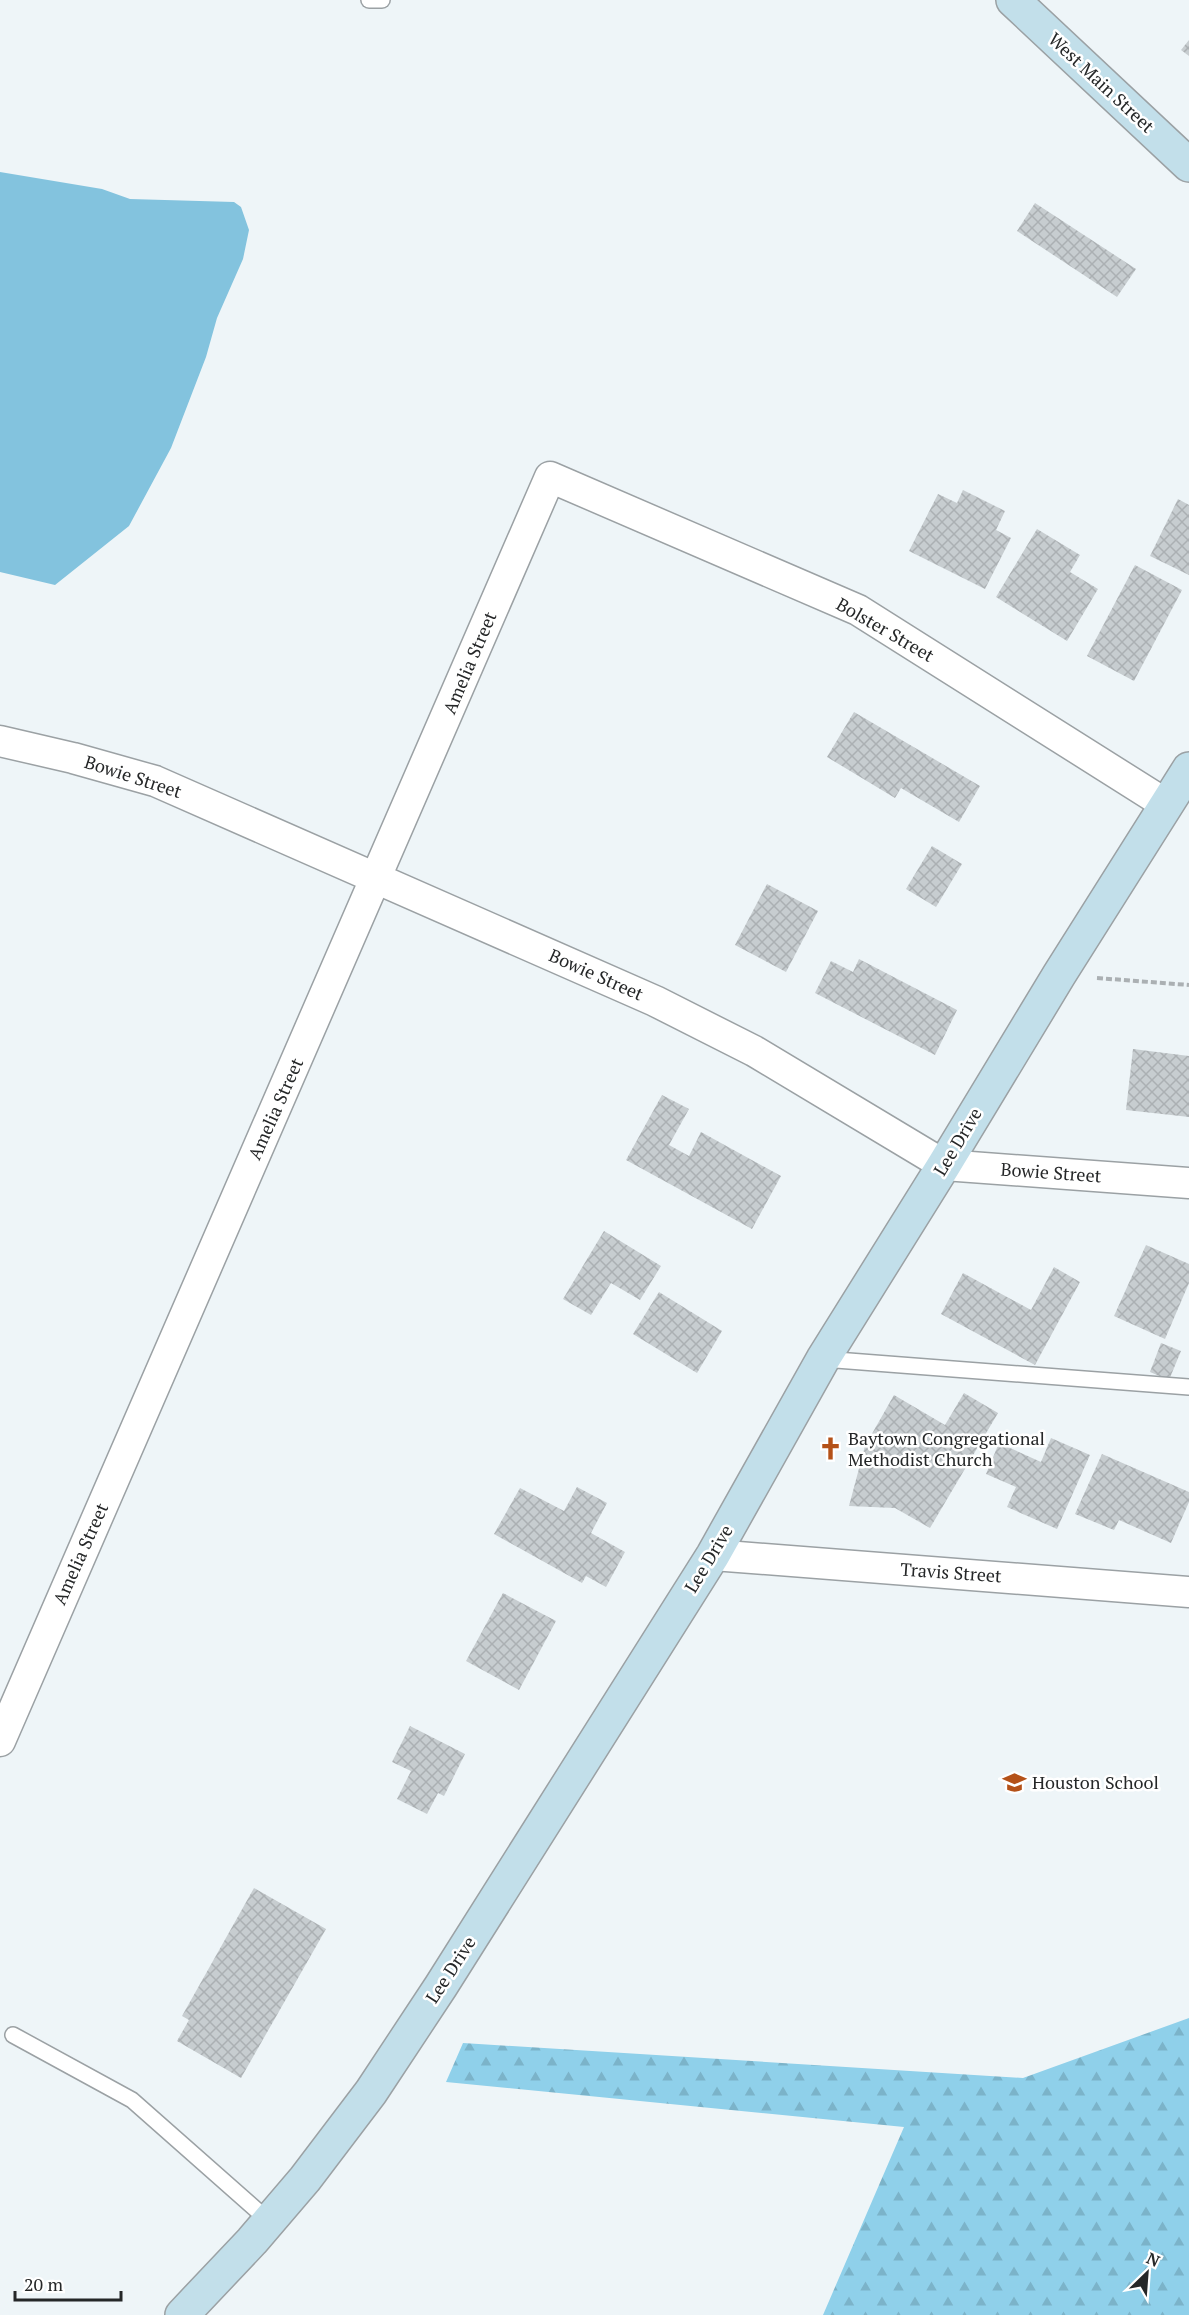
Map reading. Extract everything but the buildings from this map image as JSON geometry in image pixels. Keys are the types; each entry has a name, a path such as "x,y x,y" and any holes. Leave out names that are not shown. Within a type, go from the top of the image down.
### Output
{"main road":[{"name":"West Main Street","path":"1013,0 1189,165"},
{"name":"Lee Drive","path":"182,2315 305,2179 377,2083 454,1966 713,1555 823,1359 1059,975 1189,769"}],"street":[{"name":"Bolster Street","path":"550,477 858,610 1167,805"},
{"name":"Amelia Street","path":"0,1741 550,477"},
{"name":"Bowie Street","path":"0,741 74,758 155,781 665,1006 754,1051 944,1165 1189,1183"},
{"name":"Travis Street","path":"713,1555 1189,1592"}],"lane":[{"path":"369,0 382,0"},
{"path":"823,1359 1189,1388"},
{"path":"13,2035 132,2100 269,2221"}],"path":[{"path":"1059,975 1189,985"}],"green space":[{"path":"1189,2018 1189,2315 823,2315 904,2127 446,2082 463,2043 1023,2078"}],"shaded area":[{"path":"0,172 102,189 130,199 234,202 241,207 249,230 243,259 217,318 206,357 171,448 129,526 55,585 0,572"}],"place":[{"name":"Baytown Congregational Methodist Church","path":"830,1449"},
{"name":"Houston School","path":"1014,1783"}]}
